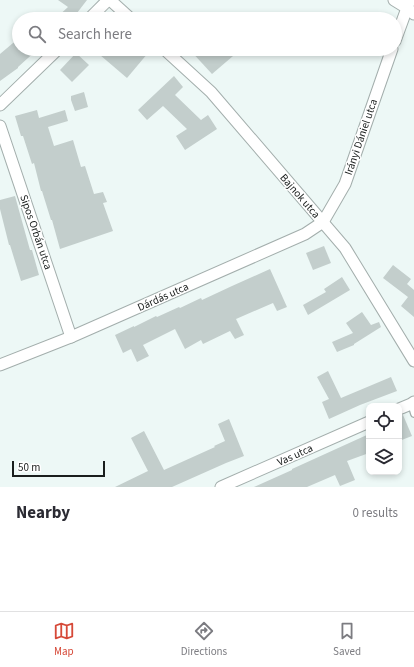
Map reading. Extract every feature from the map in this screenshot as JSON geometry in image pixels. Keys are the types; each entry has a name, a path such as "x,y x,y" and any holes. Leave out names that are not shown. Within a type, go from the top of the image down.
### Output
{"street":[{"path":"96,12 109,0 123,12"},
{"path":"394,0 410,7 402,25"},
{"path":"0,105 51,56"},
{"name":"Bajnok utca","path":"172,56 211,92 346,248 414,361"},
{"name":"Irányi Dániel utca","path":"323,222 345,184 390,56"},
{"name":"Sipos Orbán utca","path":"0,126 71,337"},
{"name":"Dárdás utca","path":"0,365 71,337 305,234 323,222"},
{"path":"402,409 413,407"},
{"name":"Vas utca","path":"221,487 366,423"}],"building":[{"path":"58,0 87,0 78,12 63,12 68,7"},
{"path":"12,44 12,56 30,56 18,68 0,81 0,54"},
{"path":"73,56 79,56 89,65 72,82 60,70"},
{"path":"101,56 145,56 127,78"},
{"path":"195,56 233,56 212,74"},
{"path":"174,76 183,87 175,95 201,120 208,115 217,129 185,150 176,136 187,129 163,106 147,120 138,110"},
{"path":"84,92 88,107 75,111 71,96"},
{"path":"37,110 39,118 65,110 68,121 48,127 54,146 73,140 81,167 85,166 94,194 103,192 107,202 103,203 113,231 60,249 52,220 41,191 34,163 32,164 15,116"},
{"path":"15,196 30,250 32,250 39,275 21,281 9,245 0,209 0,200"},
{"path":"324,246 331,263 313,270 306,253"},
{"path":"393,265 411,279 407,284 414,290 414,317 401,306 408,297 383,278"},
{"path":"270,269 287,307 277,311 273,303 236,319 244,335 235,339 230,331 203,344 201,340 185,349 175,329 143,345 149,356 137,362 131,349 123,353 115,335 156,316 157,317 179,307 180,308 201,298 202,300"},
{"path":"342,277 350,290 308,315 303,305 326,292 324,289"},
{"path":"362,312 371,325 379,322 381,327 354,345 337,352 332,342 353,333 346,323"},
{"path":"328,371 341,398 391,377 397,391 329,419 322,402 329,399 317,377"},
{"path":"402,415 412,436 402,440 402,439"},
{"path":"229,419 244,456 172,487 115,487 148,471 131,438 144,431 164,470 225,441 218,424"},
{"path":"366,435 366,454 347,461 355,480 340,486 335,475 307,487 254,487"}]}
